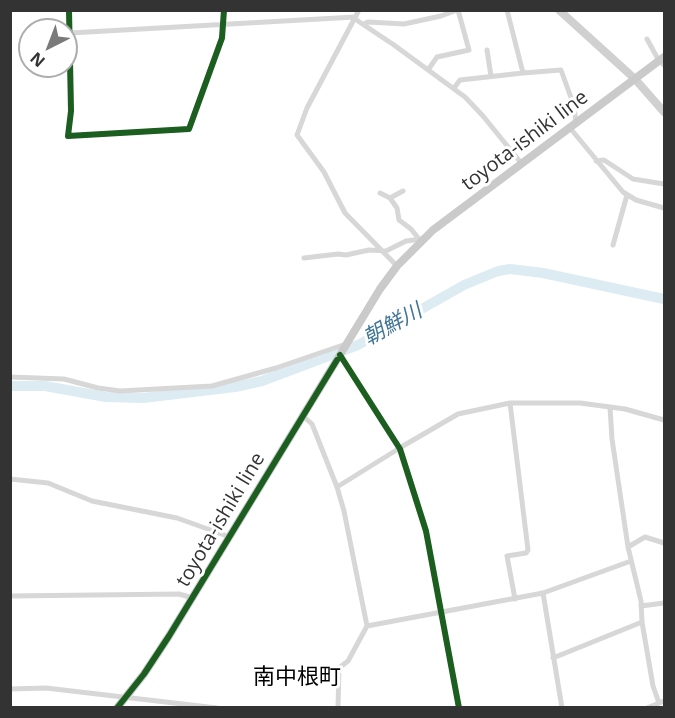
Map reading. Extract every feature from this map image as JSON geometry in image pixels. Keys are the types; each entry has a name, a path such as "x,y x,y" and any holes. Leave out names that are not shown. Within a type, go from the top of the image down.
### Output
{"main road":[{"name":"toyota-ishiki line","path":"117,708 155,658 338,357 397,266 421,239 635,79 663,61"}],"street":[{"path":"71,78 71,111 68,136 189,129 222,38 224,10"},
{"path":"359,10 307,108 297,135 324,172 345,213 397,266"},
{"path":"364,24 368,22 404,24 457,10 469,50 437,57 428,69"},
{"path":"507,10 523,72"},
{"path":"565,12 635,79 664,112"},
{"path":"78,33 355,18 454,88 483,116 522,164"},
{"path":"647,39 663,61"},
{"path":"487,51 491,76"},
{"path":"454,88 460,80 561,70 574,106 573,126 596,161 612,182 627,195 664,208"},
{"path":"596,161 604,160 633,179 664,184"},
{"path":"390,198 403,191"},
{"path":"380,193 390,198 397,208 399,220 421,239"},
{"path":"613,245 627,195"},
{"path":"304,258 346,255 369,250 381,251 393,249 406,241 421,239"},
{"path":"10,377 64,379 120,391 212,386 276,368 347,344"},
{"path":"338,357 400,449 426,531 459,708"},
{"path":"337,487 458,414 510,403 580,403 610,407 664,420"},
{"path":"510,403 528,550 526,553 507,556 515,598"},
{"path":"610,407 612,439 628,547 642,606 642,622 653,686 662,702 646,708"},
{"path":"285,671 339,668 348,661 367,626 337,487 331,477 312,424 303,416"},
{"path":"10,479 48,483 92,501 177,518 230,537"},
{"path":"628,547 645,537 664,543"},
{"path":"367,626 543,593 631,561"},
{"path":"543,593 562,708"},
{"path":"10,596 179,594 193,598"},
{"path":"642,606 664,603"},
{"path":"553,658 642,622"},
{"path":"339,668 339,708"},
{"path":"10,689 46,688 166,705 217,708"}],"waterway":[{"name":"朝鮮川","path":"10,386 45,386 106,397 143,398 235,387 262,381 358,345 464,285 498,271 510,269 543,273 664,299"}],"cycle path":[{"path":"69,10 71,111 68,136 189,129 222,38 224,10"},
{"path":"340,355 400,449 426,531 459,708"},
{"path":"117,708 144,674 169,636 337,360"}],"district":[{"name":"南中根町","path":"297,678"}]}
